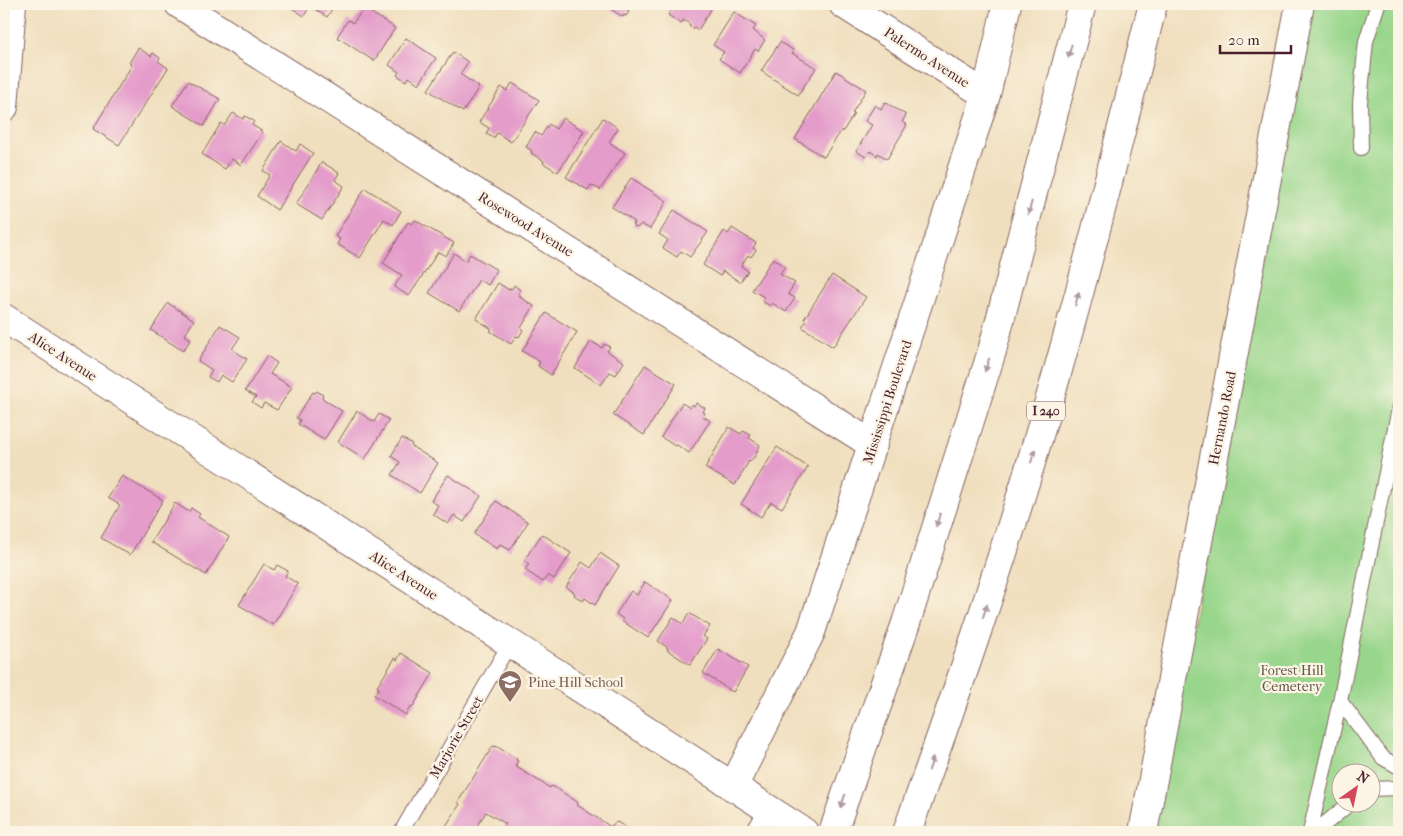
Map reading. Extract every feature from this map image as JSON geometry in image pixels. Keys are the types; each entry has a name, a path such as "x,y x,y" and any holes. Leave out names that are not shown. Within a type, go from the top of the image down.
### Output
{"main road":[{"path":"4,107 12,4"},
{"name":"Rosewood Avenue","path":"179,4 873,445"},
{"name":"Palermo Avenue","path":"843,4 986,95"},
{"name":"Mississippi Boulevard","path":"733,787 812,632 986,95 1007,4"},
{"path":"833,832 906,623 992,351 1082,4"},
{"name":"I 240","path":"911,821 996,576 1041,432 1103,201 1153,4"},
{"name":"Hernando Road","path":"1144,832 1300,4"},
{"name":"Alice Avenue","path":"4,318 804,832"}],"lane":[{"path":"1361,148 1360,103 1366,41 1378,4"},
{"path":"1310,832 1340,701 1399,408"},
{"name":"Marjorie Street","path":"401,832 510,642"},
{"path":"1340,701 1383,758 1399,767"},
{"path":"1380,789 1399,788"},
{"path":"753,832 767,809"},
{"path":"1315,832 1337,814"}],"green space":[{"name":"Forest Hill Cemetery","path":"1311,4 1399,4 1399,832 1153,832"}],"building":[{"path":"294,4 335,4 327,17 310,6 304,16 292,8"},
{"path":"612,4 631,4 627,11 629,12 623,17 609,8"},
{"path":"675,4 710,4 713,6 698,30 694,27 693,29 689,26 690,24 683,20 681,24 668,15"},
{"path":"364,8 395,28 374,61 337,37 348,20 353,23"},
{"path":"734,12 756,26 753,30 765,40 758,51 755,49 740,73 719,59 724,52 713,45"},
{"path":"406,38 436,58 419,84 409,77 406,81 397,75 399,72 389,65"},
{"path":"780,42 793,50 792,53 816,68 798,95 761,71"},
{"path":"138,48 151,56 153,53 160,58 158,61 168,68 119,145 93,129 132,65 129,63"},
{"path":"453,52 468,62 460,74 479,87 463,112 428,90"},
{"path":"836,71 866,90 852,113 854,114 824,157 795,139"},
{"path":"188,81 220,99 204,126 172,106"},
{"path":"512,83 539,100 511,142 497,133 494,138 486,134 489,128 479,122 501,87 507,91"},
{"path":"885,102 906,115 902,122 907,125 887,159 878,153 877,156 870,151 866,157 856,151 872,125 865,121 875,105 881,109"},
{"path":"233,113 243,119 245,116 254,121 252,125 263,132 241,165 232,159 225,169 202,154 221,123 225,125"},
{"path":"563,118 584,131 558,172 543,163 544,161 531,153 532,151 526,147 535,132 541,136 549,124 556,129"},
{"path":"603,118 618,128 609,142 625,153 600,190 591,185 588,190 566,177"},
{"path":"281,141 296,151 300,144 313,153 277,210 257,196 270,175 263,171"},
{"path":"322,162 339,173 335,180 344,186 322,220 296,204"},
{"path":"631,178 667,201 650,229 641,224 637,228 632,225 635,222 612,207"},
{"path":"365,188 401,211 393,225 384,219 360,258 337,244 340,239 335,236"},
{"path":"674,210 708,232 690,257 681,251 677,257 663,248 668,240 659,234"},
{"path":"415,220 454,243 446,256 438,252 409,296 394,287 402,275 383,263 408,222 412,224"},
{"path":"732,228 756,243 753,248 756,250 751,257 748,255 741,266 748,271 740,282 723,271 720,276 703,265 724,231 728,234"},
{"path":"454,253 466,261 470,254 497,270 488,285 479,280 459,311 429,293"},
{"path":"773,258 785,266 780,274 795,283 788,294 795,298 786,312 772,303 770,306 762,301 764,297 752,290"},
{"path":"832,275 866,297 833,347 802,327 806,321 804,319"},
{"path":"498,283 509,290 514,285 520,290 518,295 534,306 521,328 523,330 519,337 516,336 511,344 490,331 492,329 476,319"},
{"path":"168,303 194,320 185,335 191,339 183,351 151,330"},
{"path":"546,313 577,332 551,375 538,366 540,362 522,351"},
{"path":"220,325 240,337 232,349 247,359 232,382 221,375 217,382 208,377 212,370 198,361"},
{"path":"591,341 602,348 604,344 610,347 607,351 624,362 616,375 610,372 601,385 575,368"},
{"path":"267,356 277,363 270,374 292,387 277,410 264,403 261,408 252,402 256,397 245,391"},
{"path":"645,365 676,384 644,435 613,415"},
{"path":"317,391 323,395 322,398 342,411 324,440 298,424 300,420 296,418 313,392"},
{"path":"682,403 690,408 692,404 694,406 696,403 705,408 703,416 710,421 689,453 661,437"},
{"path":"357,411 374,422 379,414 389,420 365,459 338,442"},
{"path":"729,427 741,434 743,431 751,435 749,438 760,445 755,456 749,461 735,485 705,468"},
{"path":"402,438 438,463 420,493 392,475 400,462 391,456"},
{"path":"777,447 808,467 782,508 771,502 761,517 741,504"},
{"path":"448,475 481,496 464,522 454,515 448,524 433,514 438,505 431,501"},
{"path":"122,476 163,500 130,555 101,538 120,505 108,498"},
{"path":"496,501 528,522 510,550 500,544 497,549 474,534"},
{"path":"175,503 189,512 191,508 200,514 198,517 229,537 206,575 151,542"},
{"path":"542,534 571,553 554,579 548,575 543,582 525,570 529,564 524,560"},
{"path":"600,553 619,566 595,605 585,598 583,601 566,587 582,562 591,568"},
{"path":"264,564 274,570 277,565 288,571 285,576 298,584 273,625 239,605"},
{"path":"645,582 673,600 648,638 622,621 623,619 616,614 631,591 637,595"},
{"path":"689,613 710,626 703,636 707,639 690,665 667,650 668,648 658,641 673,617 683,624"},
{"path":"718,649 748,667 733,692 703,673"},
{"path":"401,653 433,673 406,715 374,695 395,658 397,660"},
{"path":"493,746 517,759 518,761 515,766 550,788 551,786 554,787 576,801 577,805 611,827 617,822 634,832 501,832 506,824 486,812 473,832 442,832 460,804 458,802"}],"place":[{"name":"Pine Hill School","path":"510,703"}]}
